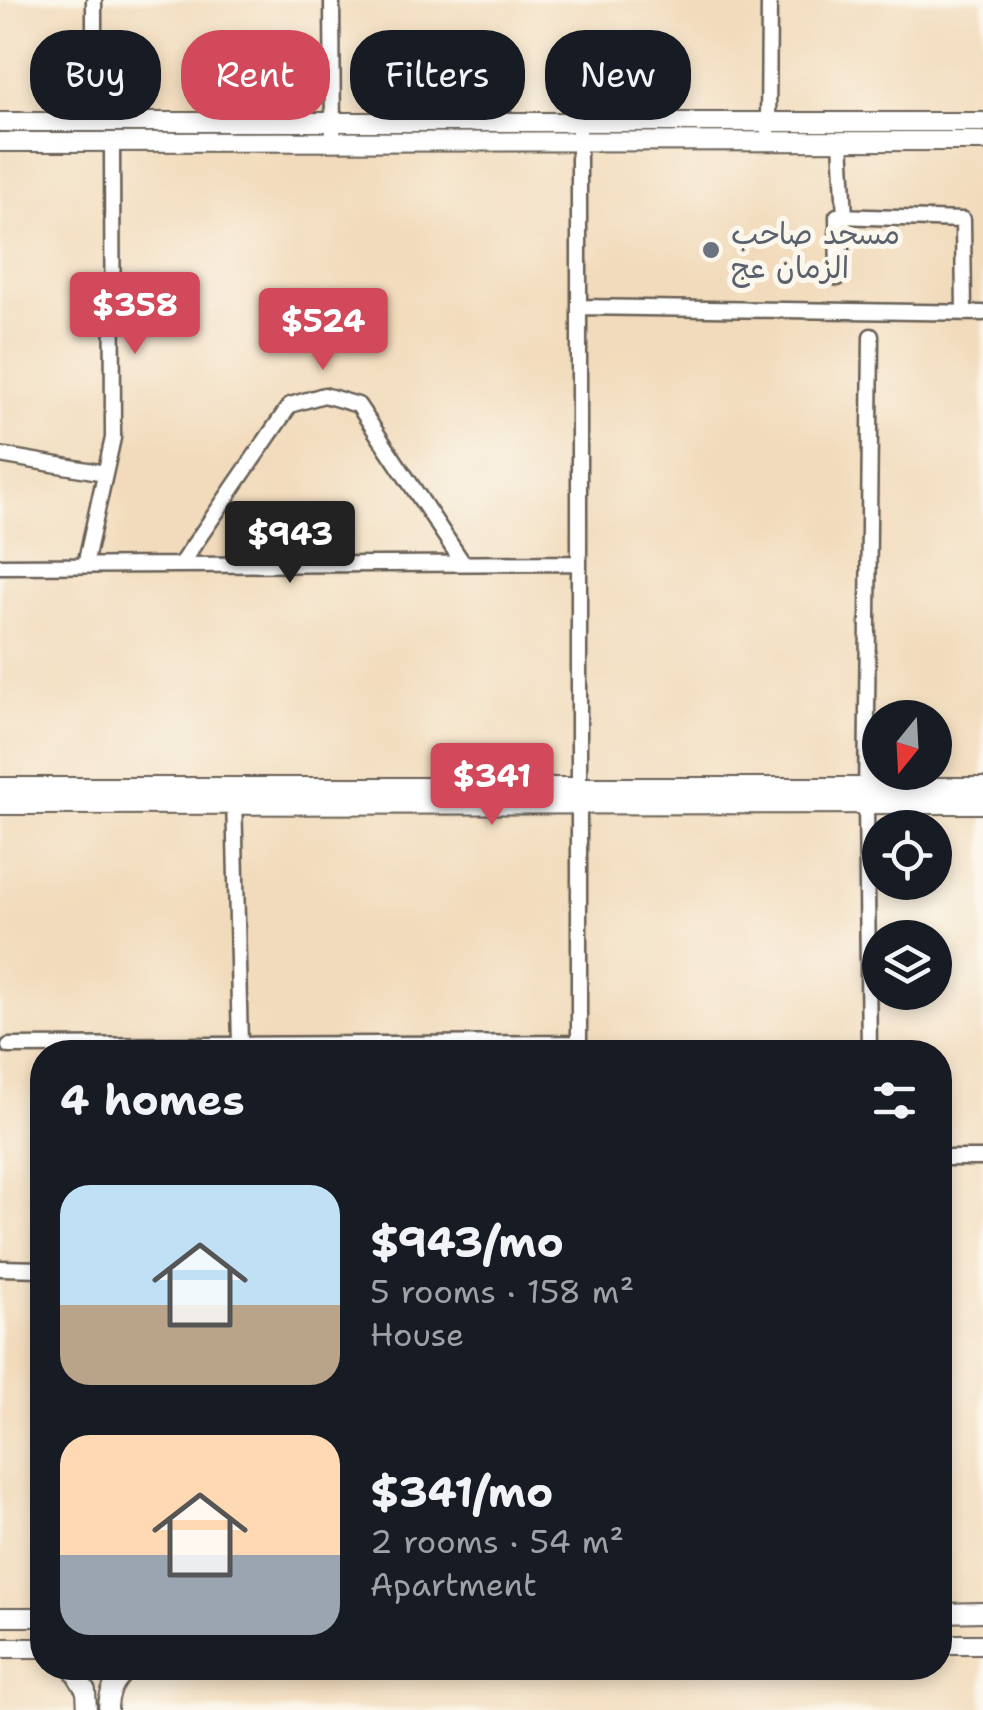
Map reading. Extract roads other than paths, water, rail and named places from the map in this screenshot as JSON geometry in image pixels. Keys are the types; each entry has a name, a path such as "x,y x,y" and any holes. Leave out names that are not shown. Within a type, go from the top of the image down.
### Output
{"street":[{"path":"94,0 94,122"},
{"path":"332,0 333,131"},
{"path":"768,0 768,132"},
{"path":"0,122 333,131 768,132 983,122"},
{"path":"0,142 112,142 333,131"},
{"path":"579,131 580,1040"},
{"path":"768,132 841,141 983,141"},
{"path":"841,141 845,217"},
{"path":"85,565 113,438 112,142"},
{"path":"838,278 837,216 963,220 964,312"},
{"path":"579,307 983,313"},
{"path":"869,1040 866,796 871,336"},
{"path":"180,565 290,405 324,394 358,405 463,564"},
{"path":"0,456 105,472"},
{"path":"0,566 580,563"},
{"path":"0,787 234,796 866,796 983,804"},
{"path":"866,796 983,787"},
{"path":"0,805 234,796"},
{"path":"234,796 240,1040"},
{"path":"9,1046 30,1046"},
{"path":"952,1158 983,1158"},
{"path":"0,1268 30,1269"},
{"path":"952,1612 983,1612"},
{"path":"0,1617 30,1617"},
{"path":"952,1644 983,1644"},
{"path":"0,1648 30,1648"},
{"path":"79,1680 86,1691 87,1710"},
{"path":"108,1710 108,1696 116,1680"}],"place":[{"name":"مسجد صاحب الزمان عج","path":"711,250"}]}
